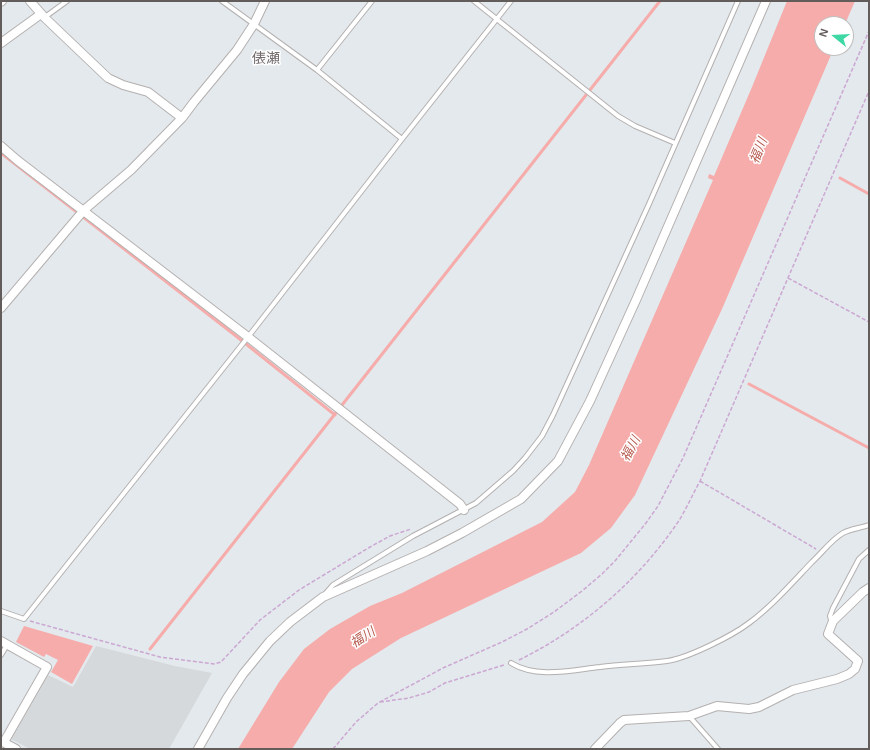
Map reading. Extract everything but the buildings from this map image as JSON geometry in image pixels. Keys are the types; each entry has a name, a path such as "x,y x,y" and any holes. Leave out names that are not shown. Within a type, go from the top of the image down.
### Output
{"street":[{"path":"30,1 43,16 108,78 123,85 148,92 182,118"},
{"path":"1,308 84,210 131,170 182,118 237,50 254,24 265,1"},
{"path":"198,749 227,698 254,658 290,622 323,597 434,547 515,503 521,499 558,461 604,372 766,1"},
{"path":"1,43 43,16"},
{"path":"1,146 17,160 248,337 460,504 464,510"},
{"path":"595,749 624,720 689,716 717,706 749,709 759,707 792,690 837,679 849,674 855,669 858,661 828,634 833,621 869,588"},
{"path":"4,643 47,667 3,742 13,748"}],"lane":[{"path":"43,16 67,1"},
{"path":"222,1 317,70 402,139"},
{"path":"317,70 372,1"},
{"path":"474,1 618,116 635,126 675,143"},
{"path":"1,611 24,619 248,337 511,1"},
{"path":"323,597 333,585 363,565 413,536 476,503 513,471 542,436 649,204 738,1"},
{"path":"511,663 520,668 534,671 572,671 614,665 668,661 683,656 740,630 751,622 843,533 869,525"},
{"path":"833,621 831,620 830,616 836,601 858,559 869,550"},
{"path":"1,655 4,643"},
{"path":"689,716 718,749"}],"path":[{"path":"333,749 356,722 378,702 443,668 502,642 554,612 602,574 646,524 658,506 683,458 869,31"},
{"path":"378,702 409,698 429,692 445,683 511,663 545,648 572,630 607,602 630,581 653,555 681,518 700,482 869,92"},
{"path":"788,278 869,322"},
{"path":"700,482 822,552"},
{"path":"24,619 37,624 160,657 214,664 221,662 260,620 299,590 338,565 390,536 417,527"}],"shaded area":[{"path":"96,646 175,666 212,673 169,749 30,749 11,739 48,675 73,687"}],"water":[{"name":"福川","path":"787,1 855,1 848,16 814,16 814,56 831,56 722,309 635,495 611,528 581,553 401,638 352,669 329,692 292,749 238,749 279,682 304,649 330,629 370,606 402,593 542,522 575,492 589,465 713,180 708,178 709,174 714,176"},
{"path":"24,626 93,646 72,684 51,672 58,660 46,654 44,657 16,642"}],"waterway":[{"path":"150,649 660,1"},
{"path":"1,153 335,415"},
{"path":"840,178 869,194"},
{"path":"749,384 869,448"}],"district":[{"name":"俵瀬","path":"266,59"}]}
